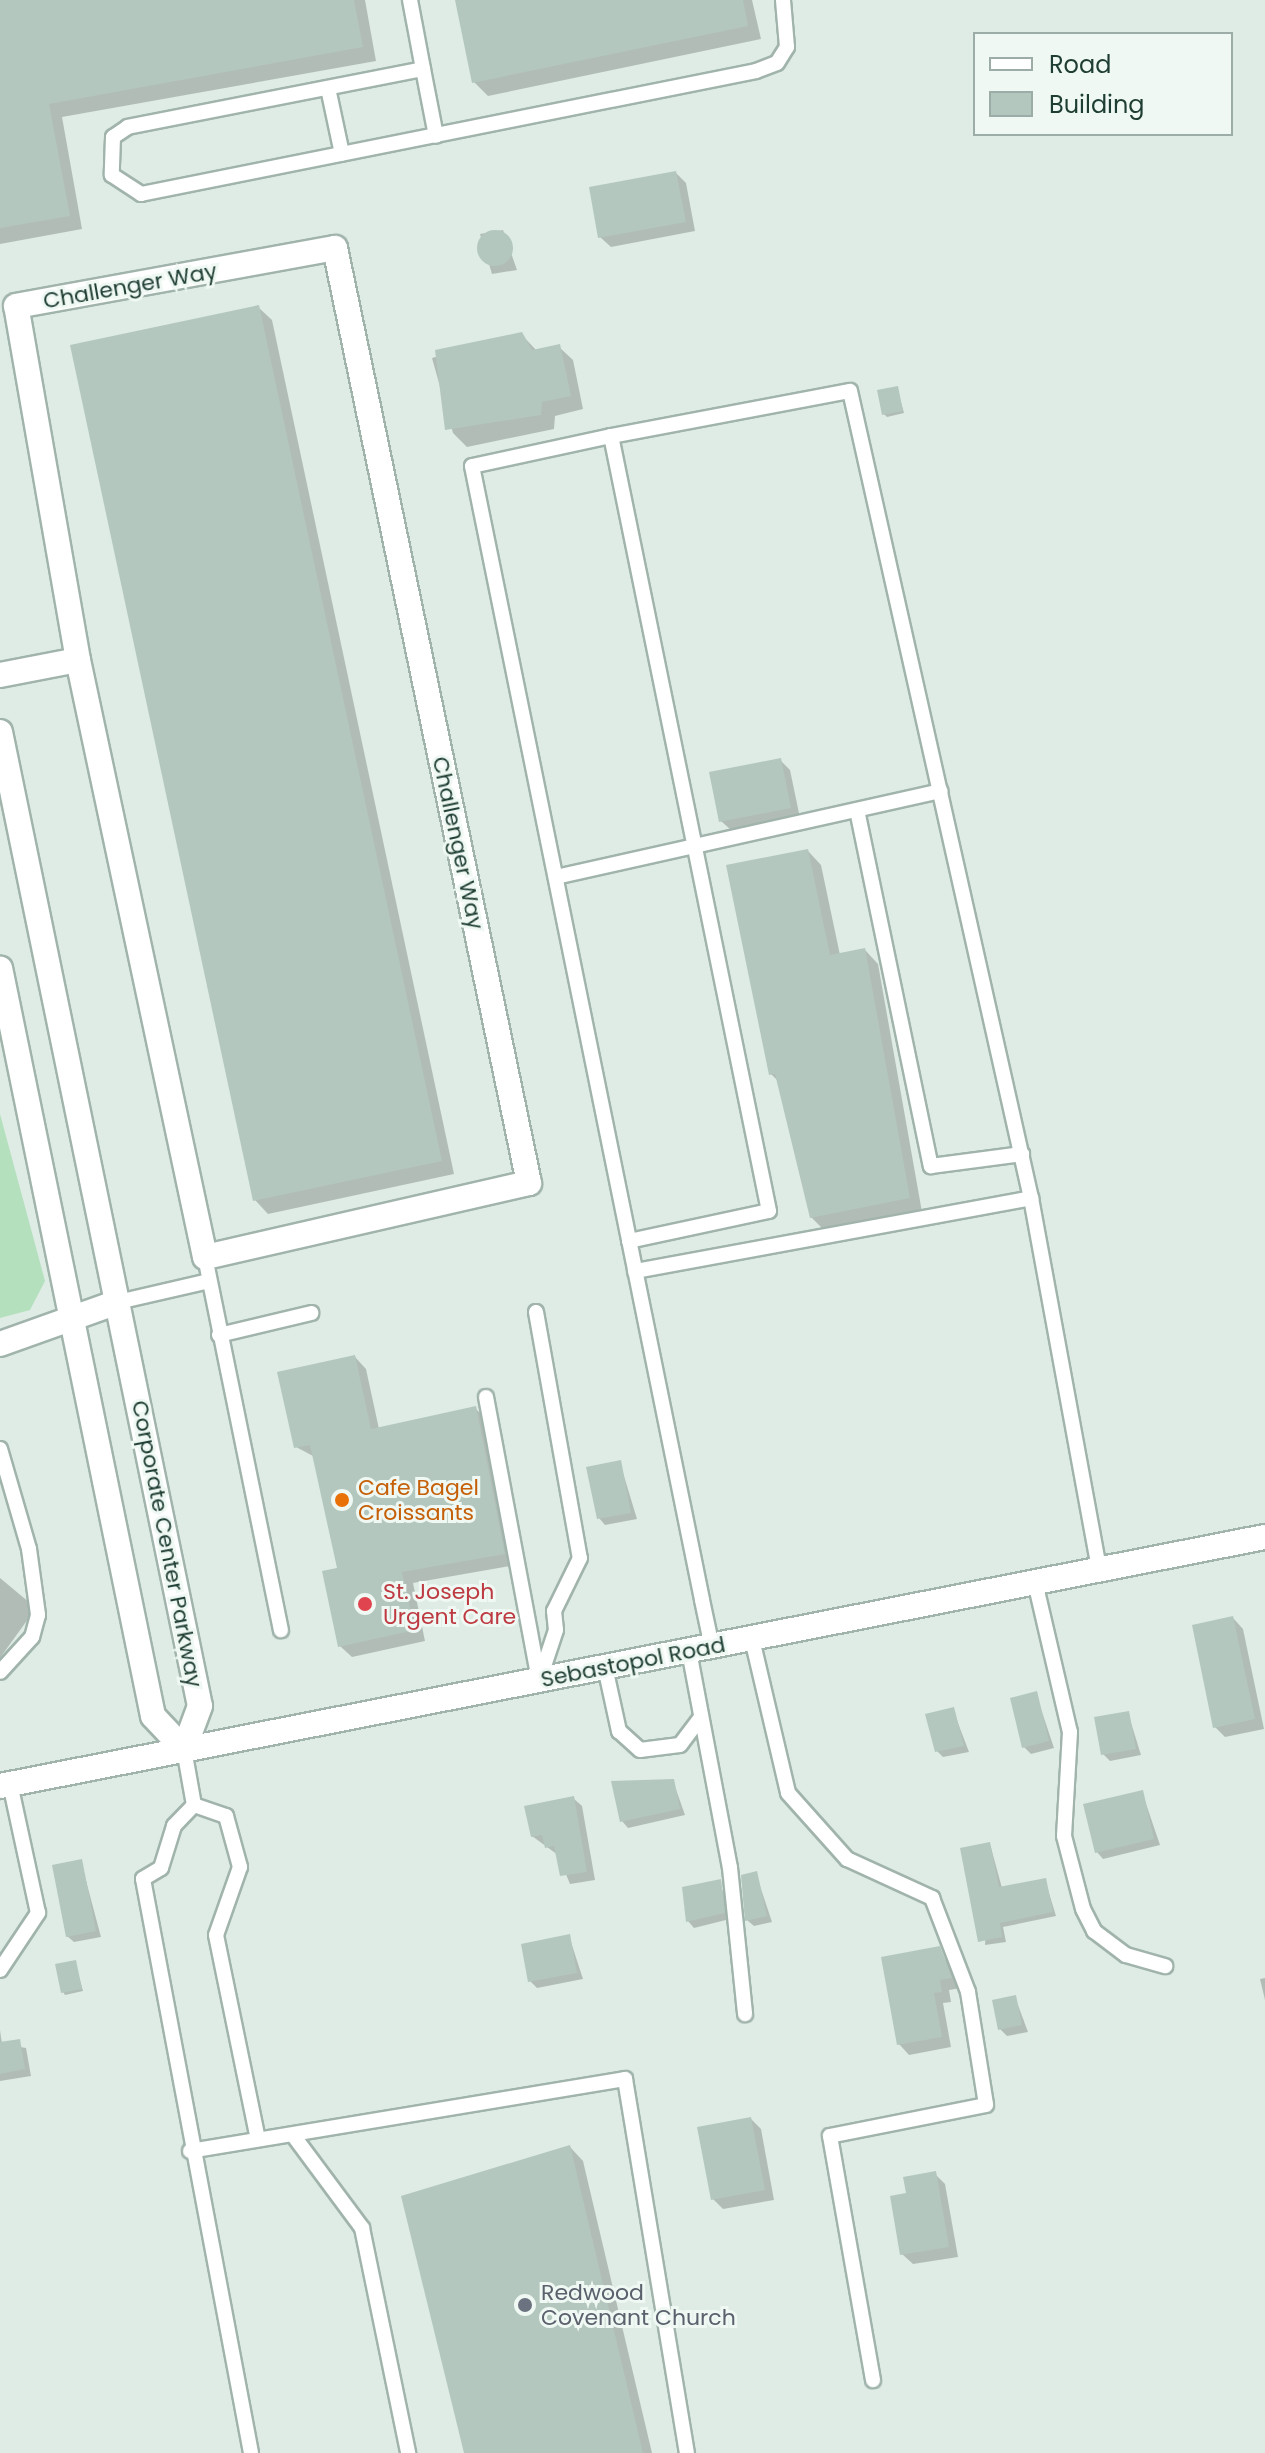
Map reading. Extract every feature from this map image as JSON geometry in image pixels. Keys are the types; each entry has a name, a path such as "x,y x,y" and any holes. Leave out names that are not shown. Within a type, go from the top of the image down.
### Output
{"street":[{"name":"Challenger Way","path":"335,248 529,1183 205,1257 78,660 8,308 335,248"},
{"path":"0,675 78,660"},
{"name":"Corporate Center Parkway","path":"0,732 200,1706 184,1749"},
{"path":"0,968 153,1716 184,1749"},
{"path":"0,1344 118,1302"},
{"name":"Sebastopol Road","path":"5,1785 1265,1537"}],"lane":[{"path":"410,0 436,136"},
{"path":"423,69 128,127 113,137 108,154 112,175 141,194 767,68 787,47 783,0"},
{"path":"328,88 342,154"},
{"path":"745,2014 730,1868 700,1718 700,1649 635,1271 472,466 850,391 1022,1154 1099,1570"},
{"path":"611,436 769,1211 629,1241"},
{"path":"556,877 940,791"},
{"path":"857,810 931,1166 1022,1154"},
{"path":"635,1271 1031,1198"},
{"path":"205,1257 281,1630"},
{"path":"118,1302 209,1281"},
{"path":"536,1312 580,1558 554,1611 556,1630 539,1681"},
{"path":"219,1335 311,1313"},
{"path":"486,1397 539,1681"},
{"path":"0,1449 29,1549 38,1615 32,1637 0,1672"},
{"path":"1035,1582 1070,1732 1064,1836 1083,1909 1094,1931 1126,1955 1165,1966"},
{"path":"752,1639 788,1793 847,1859 932,1898 968,1992 986,2105 830,2136 873,2380"},
{"path":"605,1667 619,1731 640,1750 680,1745 700,1718"},
{"path":"184,1749 194,1805"},
{"path":"0,1970 38,1913 5,1785"},
{"path":"194,1805 226,1816 240,1867 216,1935 257,2135"},
{"path":"194,1805 174,1826 170,1854 143,1879 190,2151 251,2453"},
{"path":"190,2151 257,2135 293,2135 625,2079 687,2453"},
{"path":"293,2135 362,2228 408,2453"}],"green space":[{"path":"0,1114 45,1281 30,1310 0,1318"}],"building":[{"path":"0,0 354,0 363,47 49,104 70,216 0,228"},
{"path":"455,0 743,0 748,26 472,83"},
{"path":"676,171 686,222 598,238 589,187"},
{"path":"495,230 508,235 513,248 508,261 495,266 482,261 477,248 482,235"},
{"path":"259,305 442,1161 253,1201 70,345"},
{"path":"522,332 532,350 560,344 571,396 542,402 541,415 445,430 435,350"},
{"path":"898,386 903,411 882,415 877,390"},
{"path":"781,758 791,808 719,822 709,772"},
{"path":"808,849 830,955 865,948 910,1198 810,1218 775,1074 769,1075 726,865"},
{"path":"355,1355 371,1429 476,1406 505,1554 402,1572 415,1630 338,1647 322,1571 337,1568 310,1445 294,1448 277,1372"},
{"path":"621,1460 631,1513 597,1519 586,1467"},
{"path":"1233,1616 1255,1719 1213,1728 1192,1625"},
{"path":"1037,1691 1049,1741 1022,1748 1010,1698"},
{"path":"954,1707 964,1746 935,1752 925,1714"},
{"path":"1129,1711 1136,1749 1101,1755 1094,1717"},
{"path":"674,1779 680,1809 620,1822 611,1781"},
{"path":"1143,1790 1154,1839 1095,1853 1083,1804"},
{"path":"574,1796 587,1872 560,1876 554,1846 545,1848 542,1835 531,1837 524,1806"},
{"path":"990,1842 999,1887 1046,1878 1053,1912 1000,1923 1002,1937 978,1942 960,1848"},
{"path":"82,1859 96,1931 66,1937 52,1865"},
{"path":"757,1871 767,1916 745,1921 741,1875"},
{"path":"721,1879 725,1913 686,1922 682,1887"},
{"path":"570,1934 577,1973 528,1982 521,1944"},
{"path":"940,1946 952,1978 940,1980 942,1992 934,1993 942,2037 897,2045 881,1957"},
{"path":"76,1960 82,1989 61,1993 55,1964"},
{"path":"1016,1995 1022,2025 998,2030 992,2000"},
{"path":"20,2039 25,2069 0,2074 0,2042"},
{"path":"751,2117 765,2190 711,2200 697,2127"},
{"path":"570,2145 643,2453 464,2453 401,2196"},
{"path":"936,2171 949,2247 900,2255 890,2196 906,2193 903,2177"}],"place":[{"name":"Cafe Bagel Croissants","path":"342,1500"},
{"name":"St. Joseph Urgent Care","path":"365,1604"},
{"name":"Redwood Covenant Church","path":"525,2305"}]}
